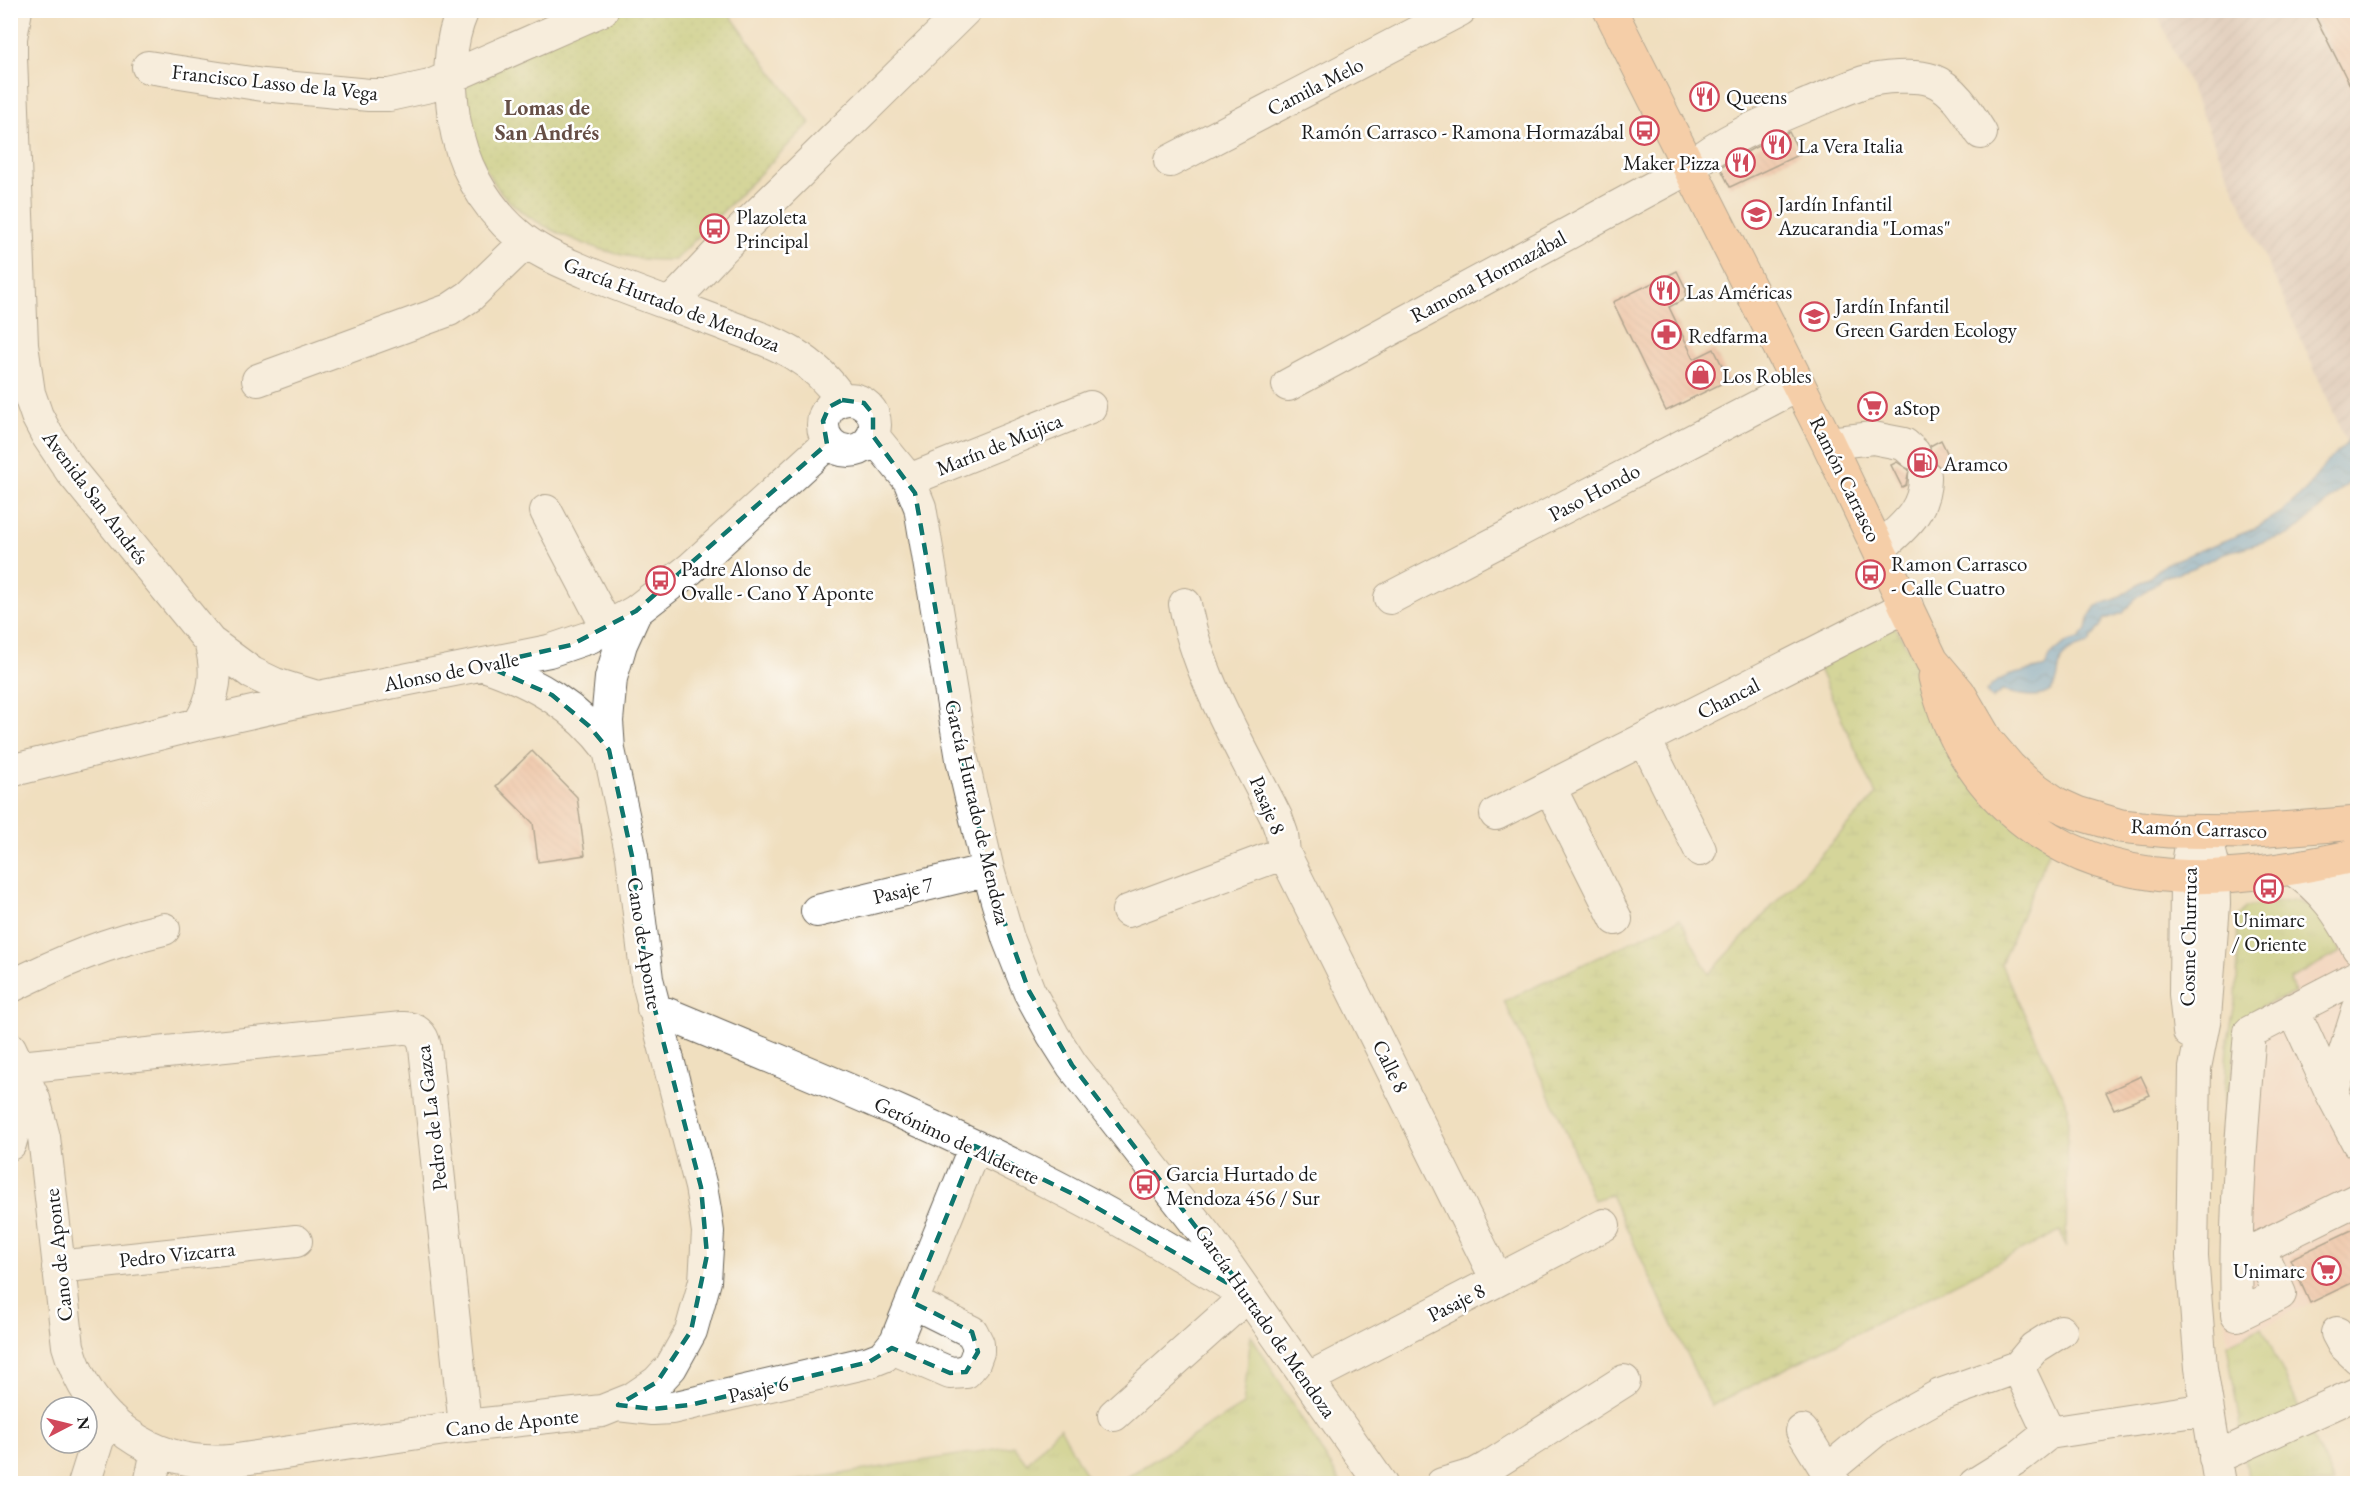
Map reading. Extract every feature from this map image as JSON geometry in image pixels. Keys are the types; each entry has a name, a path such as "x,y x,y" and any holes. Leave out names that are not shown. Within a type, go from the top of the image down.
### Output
{"main road":[{"name":"Ramón Carrasco","path":"1610,10 1880,548 1932,660 1944,710 1959,743 1983,782 2020,819 2061,847 2082,857 2125,869 2200,877 2292,869 2355,856"},
{"name":"Ramón Carrasco","path":"1932,660 1959,693 1997,754 2024,781 2040,793 2077,813 2099,821 2144,829 2199,831 2268,831 2358,823"}],"street":[{"name":"Avenida San Andrés","path":"16,10 11,38 11,57 22,345 29,393 42,426 59,454 210,642 252,673 275,684 319,697"},
{"name":"García Hurtado de Mendoza","path":"464,10 454,39 449,78 456,130 471,174 493,209 526,242 569,265 789,350 819,371 842,400"},
{"name":"Francisco Lasso de la Vega","path":"148,67 263,85 369,95 409,92 449,78 602,10"},
{"path":"670,304 718,253 965,10"},
{"name":"Camila Melo","path":"1170,161 1460,10"},
{"name":"Ramona Hormazábal","path":"1288,385 1689,168 1708,152 1743,131 1866,81 1909,76 1933,80 1953,95 1969,112 1981,133"},
{"path":"258,380 449,310 470,296 526,242"},
{"name":"Paso Hondo","path":"1390,598 1798,385"},
{"path":"842,400 857,400 869,408 875,422 873,436 869,443 856,451 841,451 829,442 823,428 823,421 830,407 842,400"},
{"name":"Marín de Mujica","path":"909,480 1090,407"},
{"name":"García Hurtado de Mendoza","path":"873,436 888,451 909,480 920,507 962,759 988,870 1018,965 1029,991 1053,1035 1094,1094 1211,1242 1381,1484"},
{"path":"1828,442 1873,438 1904,444 1919,465 1925,490 1913,519 1880,548"},
{"name":"Alonso de Ovalle","path":"10,771 319,697 549,651 608,629 636,611 690,569 829,442"},
{"path":"546,511 608,629"},
{"name":"Pasaje 8","path":"1128,911 1284,852 1282,834 1276,817 1202,667 1185,604"},
{"name":"Chancal","path":"1496,814 1907,606"},
{"name":"Cano de Aponte","path":"19,1066 44,1137 58,1267 72,1363 87,1393 108,1417 139,1442 157,1451 227,1472 465,1426 585,1414 618,1406 645,1391 671,1367 691,1332 705,1281 708,1232 701,1187 647,979 630,844 609,750 607,712 611,678 621,644 636,611"},
{"path":"199,724 206,713 214,688 214,657 210,642"},
{"name":"Cano de Aponte","path":"484,665 515,676 552,695 589,726 609,750"},
{"path":"1645,740 1700,850"},
{"path":"1550,788 1616,919"},
{"name":"Cosme Churruca","path":"2199,831 2190,852 2200,877 2185,994 2195,1068 2192,1256 2197,1329 2217,1471"},
{"name":"Calle 8","path":"1284,852 1497,1280"},
{"path":"2339,913 2341,895 2355,856"},
{"path":"2292,869 2322,891 2339,913 2358,948"},
{"name":"Pasaje 7","path":"817,911 988,870"},
{"path":"10,987 97,948 164,930"},
{"path":"2247,1253 2242,1120 2250,1032 2358,976"},
{"name":"Gerónimo de Alderete","path":"653,1008 903,1113 975,1146 1072,1194 1248,1295"},
{"path":"2293,1009 2332,1094 2358,1143"},
{"path":"2332,1094 2358,1010"},
{"name":"Pedro de La Gazca","path":"19,1066 402,1028 413,1029 417,1032 424,1041 465,1426"},
{"path":"10,1144 19,1066"},
{"path":"2194,1116 2242,1120"},
{"path":"912,1302 972,1332 978,1344 974,1363 966,1372 950,1373 892,1348 975,1146"},
{"path":"2192,1256 2247,1253 2358,1199"},
{"name":"Pasaje 8","path":"1307,1379 1604,1225"},
{"name":"Pedro Vizcarra","path":"58,1267 296,1241"},
{"path":"1114,1415 1248,1295"},
{"path":"1802,1431 1831,1477 1851,1449 1875,1431 1940,1395 2018,1367 2034,1348 2061,1331"},
{"path":"2337,1333 2347,1349 2358,1358"},
{"name":"Pasaje 6","path":"618,1406 653,1409 690,1405 869,1362 884,1356 892,1348"},
{"path":"2018,1367 2049,1433"},
{"path":"1442,1484 1487,1468 1624,1381"},
{"path":"2217,1471 2358,1393"},
{"path":"1975,1484 2020,1456 2049,1433 2207,1409"},
{"path":"84,1484 100,1433 108,1417"},
{"path":"150,1484 157,1451"}],"highlighted area":[{"path":"842,400 864,403 873,414 873,436 915,493 962,759 998,904 1029,991 1072,1065 1248,1295 1073,1194 975,1146 912,1302 972,1332 978,1352 966,1372 950,1373 892,1348 869,1362 690,1405 653,1409 618,1405 657,1382 691,1331 707,1255 701,1187 647,979 632,856 609,750 589,726 552,695 484,665 571,645 636,611 827,444 823,421 829,407"}],"shaded area":[{"path":"2156,11 2357,11 2357,466"},
{"path":"2357,886 2357,1280 2227,1344 2224,1276 2223,1103 2227,1045 2236,998 2237,918 2246,907 2294,900"}],"green space":[{"path":"609,11 727,11 810,123 675,260 624,256 564,236 527,215 499,190 490,177 477,150 469,121 459,77"},
{"path":"1892,621 1948,719 2053,842 2001,964 2068,1107 2066,1248 2060,1231 1711,1406 1611,1195 1593,1200 1560,1117 1504,1001 1680,919 1709,974 1876,795 1815,660"},
{"path":"2294,900 2321,913 2341,952 2290,979 2295,993 2254,1011 2244,1021 2237,1043 2227,1105 2224,1106 2227,1045 2236,998 2237,918 2246,907"},
{"path":"2262,1327 2334,1483 2249,1483 2227,1344"},
{"path":"1251,1335 1341,1483 1117,1483 1243,1405"},
{"path":"1060,1427 1090,1483 784,1483 1014,1446 1027,1463"}],"water":[{"path":"2357,427 2357,476 2291,534 2224,553 2193,568 2164,577 2135,599 2123,613 2105,619 2088,644 2066,654 2061,662 2054,688 2048,692 2033,696 2002,691 1992,699 1986,692 1991,685 2005,677 2045,667 2051,655 2065,643 2079,639 2087,630 2089,617 2096,606 2116,599 2150,577 2165,564 2254,529 2282,512 2307,489 2325,464 2345,445"}],"building":[{"path":"2312,10 2358,10 2358,101"},
{"path":"1789,132 1800,154 1730,187 1720,167"},
{"path":"1677,271 1686,289 1685,299 1669,307 1694,359 1714,349 1729,380 1666,411 1613,302"},
{"path":"1941,440 1952,463 1941,468 1930,459 1930,446"},
{"path":"1897,462 1909,470 1906,485 1902,487 1891,465"},
{"path":"532,751 577,797 585,855 538,862 533,823 496,786"},
{"path":"2141,1076 2150,1095 2114,1109 2106,1092"},
{"name":"Unimarc","path":"2358,1227 2358,1280 2310,1303 2290,1259"}],"place":[{"name":"Queens","path":"1705,96"},
{"name":"Ramón Carrasco - Ramona Hormazábal","path":"1645,131"},
{"name":"La Vera Italia","path":"1777,145"},
{"name":"Maker Pizza","path":"1741,162"},
{"name":"Jardín Infantil Azucarandia \"Lomas\"","path":"1757,215"},
{"name":"Plazoleta Principal","path":"715,228"},
{"name":"Las Américas","path":"1665,291"},
{"name":"Jardín Infantil Green Garden Ecology","path":"1814,317"},
{"name":"Redfarma","path":"1667,335"},
{"name":"Los Robles","path":"1701,375"},
{"name":"aStop","path":"1873,407"},
{"name":"Aramco","path":"1922,463"},
{"name":"Ramon Carrasco - Calle Cuatro","path":"1870,575"},
{"name":"Padre Alonso de Ovalle - Cano Y Aponte","path":"660,580"},
{"name":"Unimarc / Oriente","path":"2269,888"},
{"name":"Garcia Hurtado de Mendoza 456 / Sur","path":"1145,1185"},
{"name":"Unimarc","path":"2326,1270"}],"district":[{"name":"Lomas de San Andrés","path":"547,120"}]}
